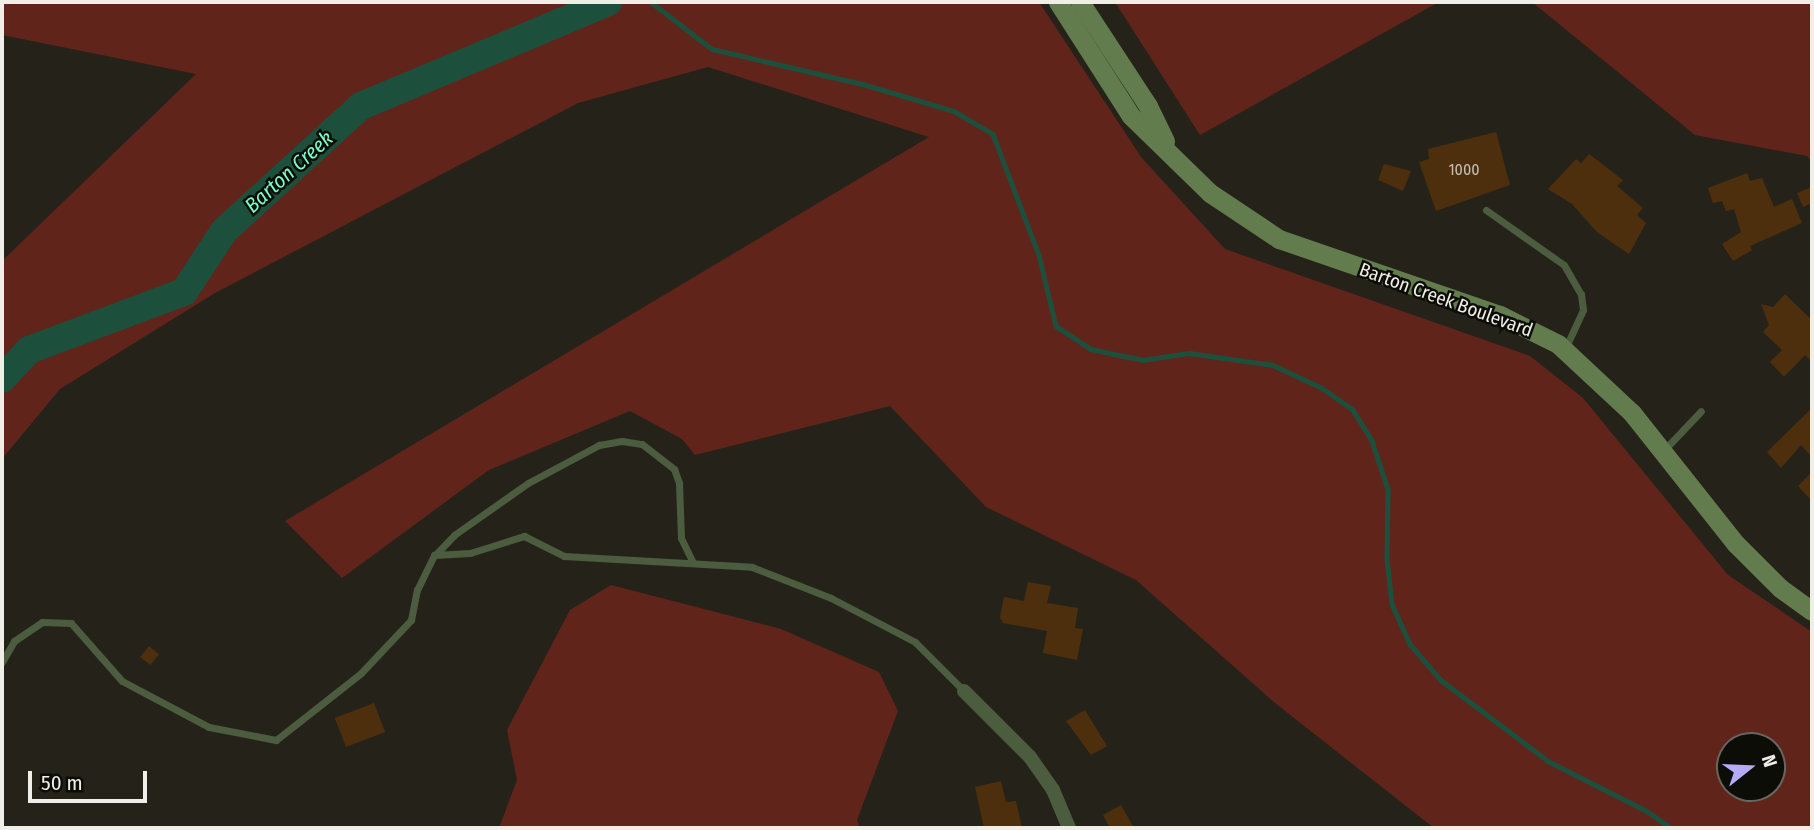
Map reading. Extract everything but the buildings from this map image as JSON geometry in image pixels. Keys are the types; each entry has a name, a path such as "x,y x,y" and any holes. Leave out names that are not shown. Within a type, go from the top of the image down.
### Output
{"street":[{"name":"Barton Creek Boulevard","path":"1058,2 1168,148 1210,193 1279,239 1500,315 1565,349 1611,391 1664,450 1736,544 1780,588 1812,611"},
{"name":"Barton Creek Boulevard","path":"1080,2 1139,111"},
{"path":"964,691 1030,757 1053,790 1069,828"}],"lane":[{"path":"1486,210 1564,265 1570,275 1583,310 1565,349"},
{"path":"1664,450 1701,411"},
{"path":"2,662 14,640 42,622 71,623 122,681 209,727 276,740 361,673 411,620 417,590 434,555 454,535 528,483 599,445 622,441 642,444 674,469 679,483 681,538 692,561"},
{"path":"434,555 470,553 524,537 564,556 752,566 831,598 915,642 964,691"}],"shaded area":[{"path":"2,2 1039,2 1141,157 1225,249 1530,356 1583,398 1728,575 1812,632 1812,828 1434,828 1275,703 1136,580 986,507 890,406 695,455 682,439 630,411 489,470 342,578 285,521 929,137 708,67 578,103 215,293 60,389 2,459 2,261 196,74 2,35"},
{"path":"1115,2 1439,2 1200,135"},
{"path":"1532,2 1812,2 1812,162 1807,156 1695,135"},
{"path":"611,585 781,629 879,672 898,711 857,820 860,828 499,828 517,780 507,730 570,610"}],"waterway":[{"name":"Barton Creek","path":"2,379 29,350 184,292 224,231 361,106 608,2"},
{"path":"651,2 712,49 863,84 954,111 993,134 1039,255 1056,326 1091,349 1143,360 1189,353 1273,365 1322,388 1353,410 1372,441 1388,489 1387,559 1392,604 1410,644 1441,680 1548,761 1647,811 1671,828"}]}
